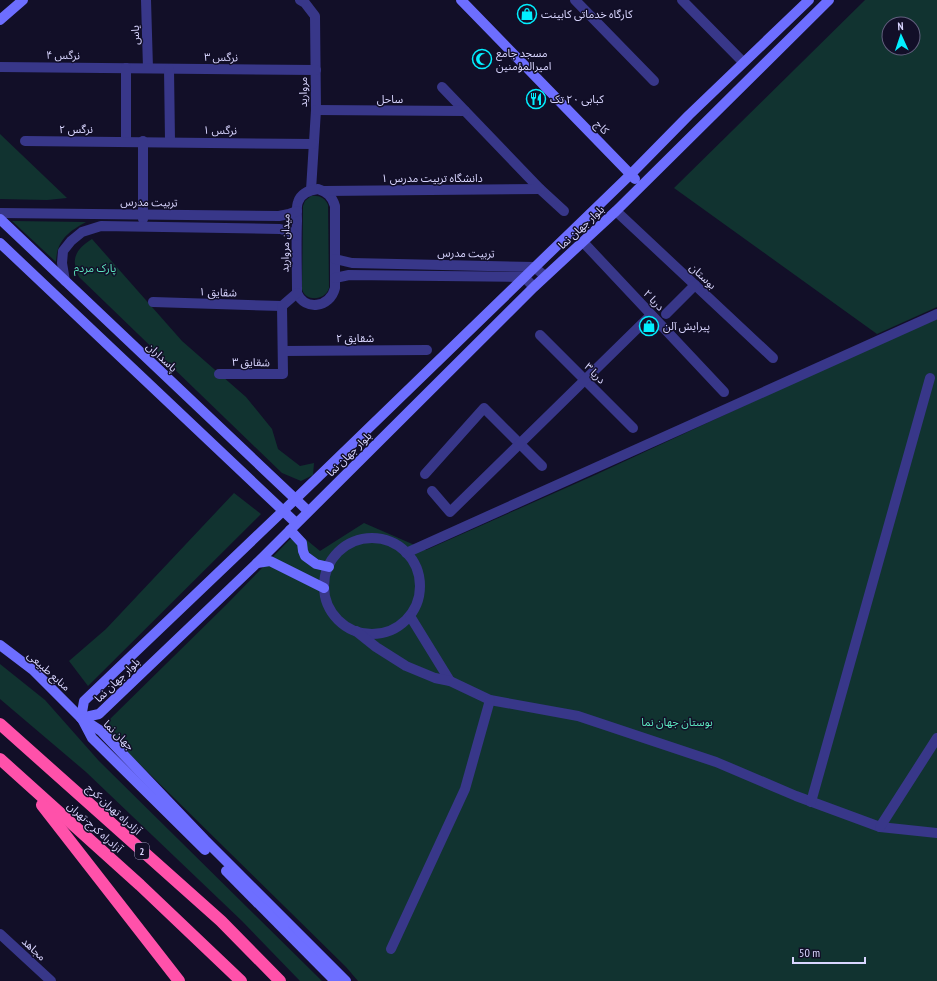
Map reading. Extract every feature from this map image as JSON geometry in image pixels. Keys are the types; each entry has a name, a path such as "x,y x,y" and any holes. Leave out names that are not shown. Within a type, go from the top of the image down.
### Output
{"highway":[{"name":"آزادراه تهران-کرج","path":"0,724 220,921 280,981"},
{"name":"آزادراه کرج-تهران","path":"0,759 140,885 241,981"},
{"path":"24,782 179,981"}],"street":[{"path":"0,20 23,0"},
{"name":"یاس","path":"146,0 148,68"},
{"name":"مروارید","path":"300,0 305,3 315,16 316,110 311,190"},
{"name":"کاج","path":"461,0 642,185"},
{"path":"575,0 654,81"},
{"path":"682,0 743,62"},
{"name":"بلوار جهان نما","path":"809,0 743,62 631,174 283,511 84,701 81,718 99,714 257,563 534,286 616,211 829,0"},
{"name":"نرگس ۴","path":"0,67 126,68"},
{"path":"126,68 126,141"},
{"name":"نرگس ۳","path":"126,68 316,70"},
{"path":"169,68 170,142"},
{"path":"442,87 540,189 564,211"},
{"name":"ساحل","path":"316,110 465,111"},
{"name":"نرگس ۲","path":"26,141 126,141"},
{"name":"نرگس ۱","path":"126,141 313,144"},
{"path":"142,227 143,141"},
{"path":"283,351 282,306 297,293 299,298 309,304 321,304 326,302 334,294 335,206 329,194 318,189 311,190"},
{"name":"۱ دانشگاه تربیت مدرس","path":"324,191 540,189"},
{"name":"میدان مروارید","path":"297,293 296,236 298,203 306,192 311,190"},
{"name":"تربیت مدرس","path":"0,213 280,216 297,211"},
{"name":"بوستان","path":"616,211 773,358"},
{"name":"پاسداران","path":"0,219 308,512"},
{"path":"65,281 62,263 63,251 71,241 82,232 101,226 280,229 288,231 296,236"},
{"name":"دریا ۲","path":"583,242 724,392"},
{"path":"0,243 283,511 302,543 305,556 316,564 329,567"},
{"name":"تربیت مدرس","path":"335,259 352,263 534,267"},
{"path":"534,267 545,276"},
{"name":"تربیت مدرس","path":"335,278 349,275 524,277"},
{"path":"524,277 534,286"},
{"path":"666,314 695,286"},
{"name":"شقایق ۱","path":"154,302 282,306"},
{"path":"406,553 937,314"},
{"path":"432,491 450,512 651,315"},
{"path":"109,346 121,335"},
{"name":"دریا ۳","path":"540,335 633,428"},
{"name":"شقایق ۲","path":"283,351 427,350"},
{"name":"شقایق ۳","path":"219,374 283,374 283,351"},
{"path":"811,802 930,378"},
{"path":"425,474 484,408 542,466"},
{"path":"370,539 384,540 396,545 406,553 414,564 419,577 420,591 417,604 410,616 399,626 385,632 370,634 356,631 343,625 327,602 324,588 325,577 336,556 346,547 357,541 370,539"},
{"path":"257,563 270,560 324,588"},
{"path":"410,616 450,681"},
{"path":"356,631 376,647 406,666 435,678 450,681 490,700 578,716 716,762 811,802 880,827 937,833"},
{"name":"منابع طبیعی","path":"0,644 33,670 81,718"},
{"path":"391,949 466,789 490,700"},
{"name":"جهان نما","path":"81,718 92,738 335,981"},
{"name":"جهان نما","path":"81,718 101,731 205,840 346,981"},
{"path":"880,827 937,738"},
{"name":"مجاهد","path":"0,934 51,981"}],"green space":[{"path":"865,0 937,0 937,307 877,334 674,188"},
{"path":"0,134 67,198 47,200 0,199"},
{"path":"311,196 317,196 325,200 328,205 329,288 324,295 315,298 307,296 302,289 303,206 305,201"},
{"path":"12,221 86,222 69,233 61,242 56,262"},
{"name":"پارک مردم","path":"92,239 182,341 246,397 272,429 278,449 300,466 314,463 313,475 301,481 282,473 79,277 75,265 76,255 86,243"},
{"name":"بوستان جهان نما","path":"937,316 937,981 358,981 346,967 110,735 109,720 227,604 297,532 320,551 364,523 426,550 595,475"},
{"path":"234,493 261,514 88,686 69,661 106,629"},
{"path":"0,664 45,700 99,761 322,981 300,981 242,921 86,772 0,699"}],"place":[{"name":"کارگاه خدماتی کابینت","path":"527,14"},
{"name":"مسجد جامع امیرالمؤمنین","path":"482,59"},
{"name":"کبابی ۲۰ تک","path":"536,99"},
{"name":"پیرایش آلن","path":"649,326"}]}
